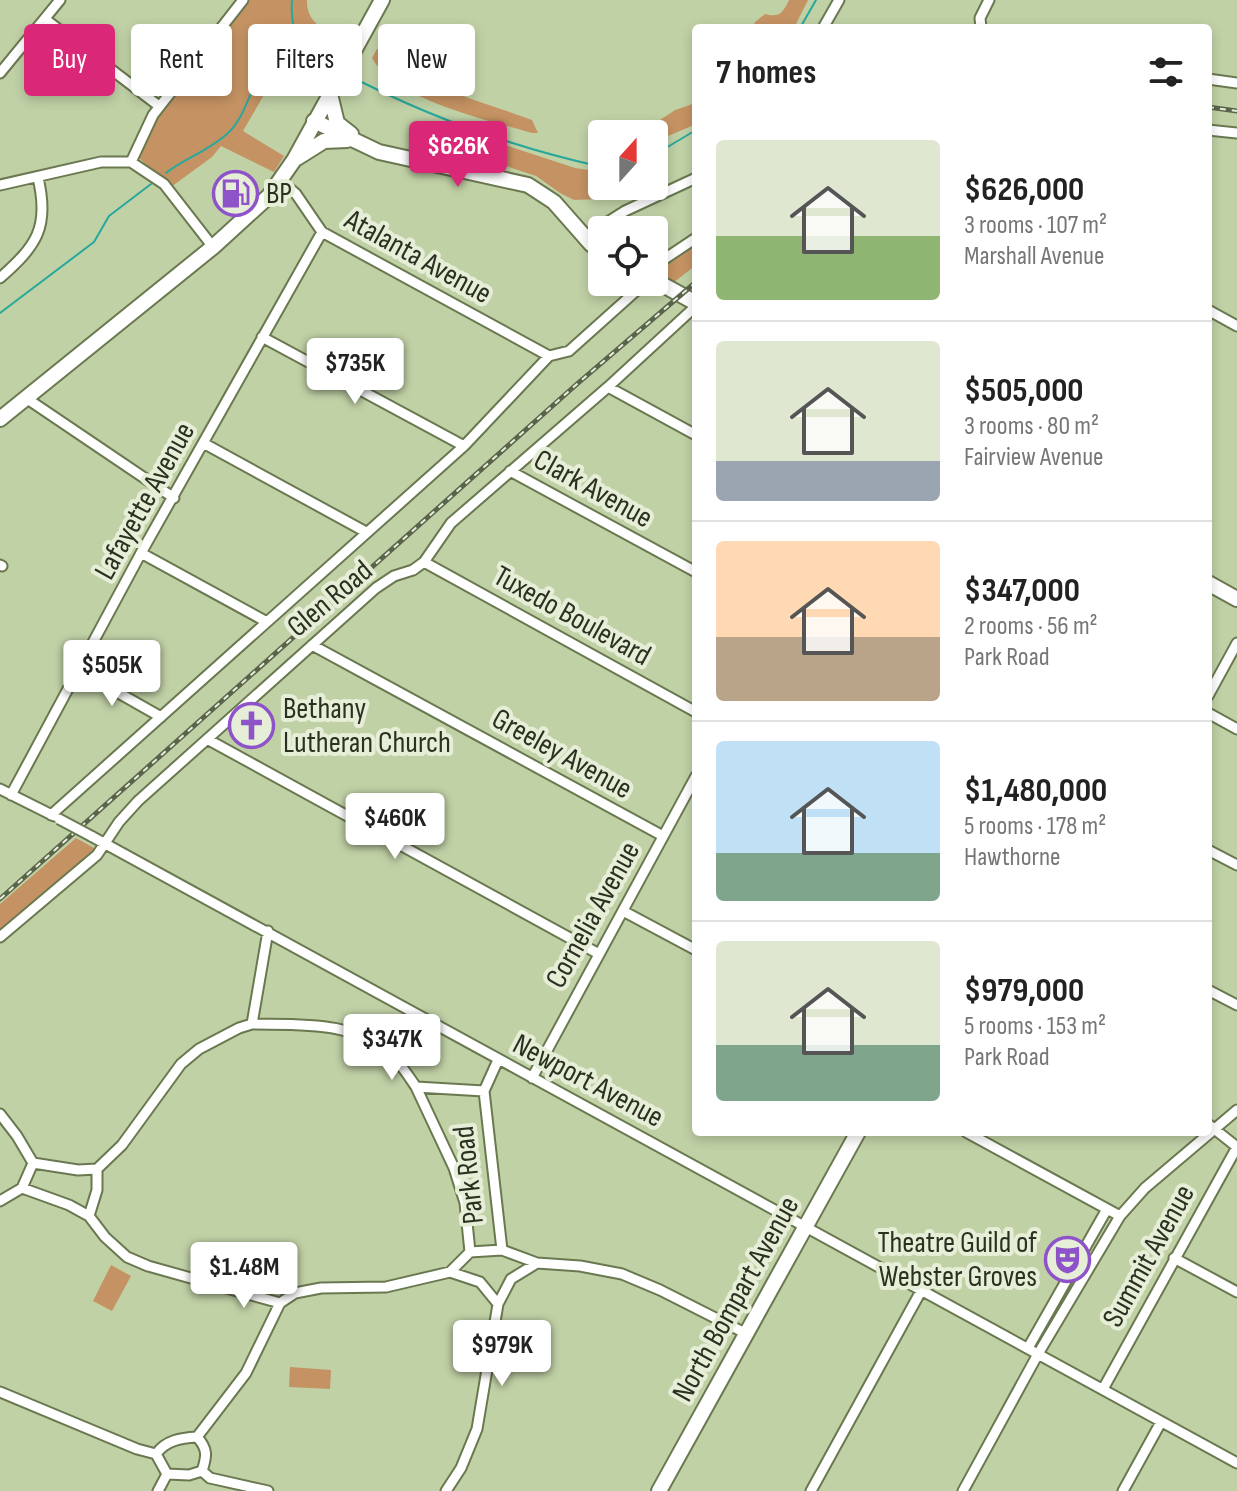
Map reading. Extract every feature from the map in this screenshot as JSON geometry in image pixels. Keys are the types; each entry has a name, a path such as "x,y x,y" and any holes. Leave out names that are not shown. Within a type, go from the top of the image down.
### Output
{"street":[{"path":"0,73 60,0"},
{"path":"131,162 159,106 243,0"},
{"path":"362,36 382,0"},
{"path":"825,24 839,0"},
{"path":"981,24 980,18 989,0"},
{"path":"45,19 159,106"},
{"path":"1212,80 1237,83"},
{"path":"0,419 247,218 281,181 328,96"},
{"path":"331,96 337,123 379,152"},
{"path":"314,121 379,152 528,185 554,202 588,241"},
{"path":"1212,130 1237,133"},
{"path":"294,160 324,141 339,138 352,141"},
{"path":"0,185 101,162 131,162 164,184 213,247"},
{"path":"0,278 31,248 38,234 43,213 38,178"},
{"path":"584,237 625,211 692,180"},
{"name":"Atalanta Avenue","path":"281,181 296,194 322,232 549,356"},
{"name":"Lafayette Avenue","path":"11,795 141,553 322,232"},
{"path":"668,257 692,241"},
{"path":"668,288 692,302"},
{"name":"Glen Road","path":"55,817 161,717 464,446 549,356 569,351 630,296"},
{"name":"Glen Road","path":"0,937 97,855 119,822 138,801 376,588 424,562 451,523 608,387 692,308"},
{"path":"1212,312 1237,326"},
{"path":"262,337 464,446"},
{"path":"608,387 692,433"},
{"path":"26,398 174,498"},
{"path":"205,444 366,532"},
{"name":"Clark Avenue","path":"510,471 692,570"},
{"path":"141,553 267,622"},
{"name":"Tuxedo Boulevard","path":"424,562 692,710"},
{"path":"1212,585 1237,599"},
{"path":"1212,689 1237,643"},
{"name":"Greeley Avenue","path":"312,645 663,836"},
{"path":"80,671 161,717"},
{"path":"1212,715 1237,729"},
{"path":"207,739 599,954"},
{"name":"Cornelia Avenue","path":"532,1078 692,783"},
{"name":"Newport Avenue","path":"0,789 268,931 1237,1463"},
{"path":"1212,852 1237,865"},
{"path":"623,911 692,948"},
{"path":"33,1163 78,1170 97,1169 122,1145 181,1064 199,1049 252,1024 268,931"},
{"path":"1212,992 1237,1005"},
{"name":"Park Road","path":"252,1024 330,1027 360,1033 393,1057 416,1087 454,1168 465,1203 470,1252 450,1272"},
{"name":"Park Road","path":"498,1060 484,1091 502,1250 537,1263 580,1266 622,1274 745,1333"},
{"name":"Park Road","path":"416,1087 484,1091"},
{"name":"Summit Avenue","path":"1212,1126 1237,1110"},
{"path":"0,1114 33,1163"},
{"path":"1212,1126 1237,1147"},
{"name":"North Bompart Avenue","path":"659,1491 856,1136"},
{"path":"973,1136 1120,1216"},
{"name":"Summit Avenue","path":"963,1491 1033,1351 1120,1216 1201,1136"},
{"name":"Summit Avenue","path":"1103,1389 1237,1147"},
{"path":"0,1201 22,1188 33,1163"},
{"path":"89,1216 97,1190 97,1169"},
{"path":"22,1188 69,1205 89,1216 105,1237 127,1257 148,1266 280,1303"},
{"path":"1033,1351 1107,1209"},
{"path":"470,1252 502,1250"},
{"path":"1174,1258 1237,1292"},
{"path":"446,1491 461,1468 477,1429 498,1304 511,1279 537,1263"},
{"path":"156,1454 180,1438 197,1437 246,1373 280,1303 295,1293 321,1288 386,1287 450,1272 480,1282 498,1304"},
{"path":"811,1491 921,1291"},
{"path":"0,1393 156,1454 167,1474"},
{"path":"1123,1491 1161,1422"},
{"path":"197,1437 206,1447 207,1458 202,1471"},
{"path":"167,1474 189,1475 202,1471"},
{"path":"202,1471 210,1478 268,1491"},
{"path":"158,1491 167,1474"}],"shaded area":[{"path":"250,0 307,0 310,15 318,24 248,24 248,96 263,96 243,131 284,156 274,172 221,146 212,157 171,187 138,157 152,123 174,96 232,96 231,24"},
{"path":"789,0 808,0 796,24 754,24 765,14 774,15 785,8"},
{"path":"377,49 378,49 378,66 372,58"},
{"path":"464,96 532,120 538,133 468,115 421,97"},
{"path":"692,103 692,126 668,136 668,120 660,120"},
{"path":"475,135 588,170 588,199 574,200 536,176 479,157"},
{"path":"692,246 692,268 673,283 668,280 668,261"},
{"path":"76,838 96,849 95,852 0,931 0,904"},
{"path":"111,1265 131,1276 112,1311 93,1301"},
{"path":"290,1367 331,1370 330,1389 289,1387"}],"waterway":[{"path":"292,0 293,24"},
{"path":"802,24 816,0"},
{"path":"362,82 471,129 588,163"},
{"path":"166,173 229,132 250,96"},
{"path":"668,147 692,132"},
{"path":"0,313 94,242 109,216 151,184"}],"railway":[{"path":"1212,108 1237,111"},
{"path":"0,899 577,384 692,285"}],"place":[{"name":"BP","path":"235,194"},
{"name":"Bethany Lutheran Church","path":"252,726"},
{"name":"Theatre Guild of Webster Groves","path":"1068,1260"}]}
